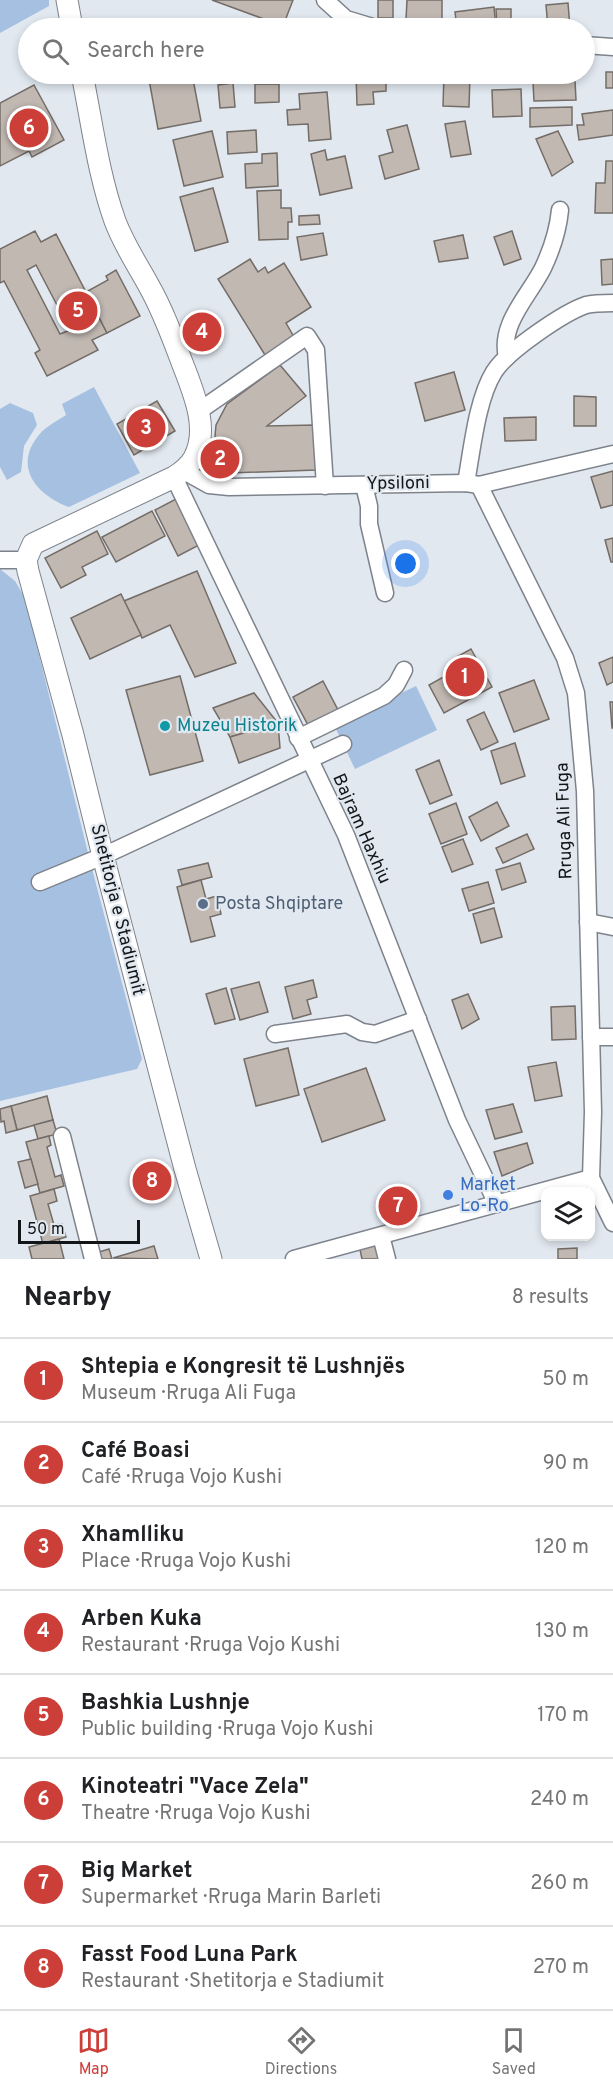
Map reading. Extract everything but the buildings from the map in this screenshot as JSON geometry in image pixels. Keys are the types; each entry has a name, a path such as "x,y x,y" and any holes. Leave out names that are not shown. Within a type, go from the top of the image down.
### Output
{"main road":[{"path":"67,0 70,18"},
{"path":"27,560 29,551 39,540 179,474 194,459 199,444 199,411 174,338 149,286 125,248 114,219 99,162 84,84"},
{"name":"Shetitorja e Stadiumit","path":"27,560 27,572 73,735 102,856 211,1259"}],"street":[{"path":"325,0 345,18"},
{"path":"595,46 613,48"},
{"path":"507,357 504,346 508,331 551,250 557,233 560,210"},
{"path":"472,484 483,396 494,371 507,357 555,320 587,305 613,303"},
{"path":"199,411 307,336 316,350 325,486"},
{"name":"Ypsiloni","path":"179,474 209,485 229,487 472,484 613,454"},
{"name":"Bajram Haxhiu","path":"179,474 298,738 345,835 457,1120 497,1204"},
{"name":"Rruga Ali Fuga","path":"472,484 565,658 576,693 585,791 593,1112 591,1178"},
{"path":"364,485 369,506 369,524 385,593"},
{"path":"0,560 27,560"},
{"path":"298,738 384,696 396,685 404,670"},
{"path":"40,882 102,856 343,744"},
{"path":"588,922 613,927"},
{"path":"275,1034 347,1024 362,1032 375,1034 418,1019"},
{"path":"591,1037 613,1037"},
{"path":"62,1136 93,1259"},
{"path":"294,1259 591,1178 613,1223"},
{"path":"381,1236 387,1259"}],"shaded area":[{"path":"0,0 49,0 49,6 27,18 18,18 18,23 0,33"},
{"path":"94,387 140,473 69,507 47,496 39,488 28,469 28,458 31,447 42,432 66,415 62,404"},
{"path":"10,403 33,413 37,425 24,446 21,472 7,480 0,467 0,409"},
{"path":"0,569 15,581 25,598 142,1059 137,1069 0,1101"},
{"path":"416,686 437,730 355,769 334,725"}],"place":[{"name":"Kinoteatri \"Vace Zela\"","path":"29,128"},
{"name":"Bashkia Lushnje","path":"78,311"},
{"name":"Arben Kuka","path":"202,332"},
{"name":"Xhamlliku","path":"146,428"},
{"name":"Café Boasi","path":"220,459"},
{"name":"Shtepia e Kongresit të Lushnjës","path":"465,677"},
{"name":"Muzeu Historik","path":"165,726"},
{"name":"Posta Shqiptare","path":"203,904"},
{"name":"Fasst Food Luna Park","path":"152,1181"},
{"name":"Market Lo-Ro","path":"448,1195"},
{"name":"Big Market","path":"398,1206"}]}
